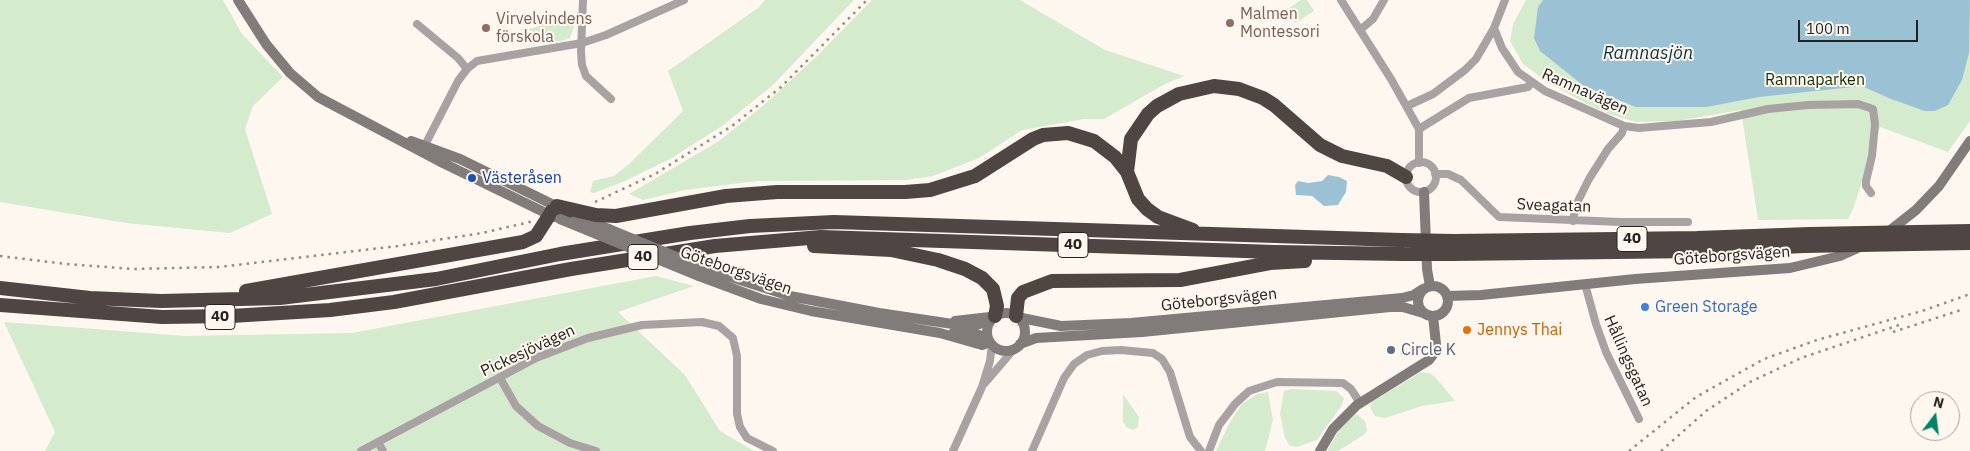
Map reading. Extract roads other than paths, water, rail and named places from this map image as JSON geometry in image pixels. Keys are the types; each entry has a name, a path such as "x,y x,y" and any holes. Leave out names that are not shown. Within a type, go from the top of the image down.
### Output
{"highway":[{"path":"1127,172 1131,139 1148,114 1179,94 1214,86 1239,89 1263,98 1274,105 1320,145 1342,156 1387,166 1406,177"},
{"path":"132,300 260,289 522,242 536,236 559,213 616,216 726,196 777,192 905,192 930,190 975,176 1033,139 1055,133 1068,133 1094,140 1115,157 1127,172 1138,199 1147,208 1168,221 1205,235"},
{"name":"40","path":"0,288 132,300 229,300 335,293 436,279 588,250 750,226 834,222 1205,235 1398,250"},
{"name":"40","path":"0,305 162,317 231,316 330,310 438,295 571,269 668,253 754,242 822,237 902,238 1275,252 1454,247 1689,251 1807,240 1970,231"},
{"name":"40","path":"1807,240 1970,242"},
{"path":"754,242 891,250 947,262 974,274 989,284 996,301 994,317"},
{"path":"1017,316 1016,305 1020,294 1030,288 1052,281 1180,280 1270,263 1398,250"}],"main road":[{"name":"Göteborgsvägen","path":"240,1 266,44 297,79 318,97 449,166 703,273"},
{"name":"Göteborgsvägen","path":"397,137 425,145 559,213 608,229 737,291 785,305 979,335 1003,350 1036,338 1142,332 1390,307 1403,306 1428,314"},
{"name":"Göteborgsvägen","path":"1447,296 1481,295 1585,284 1790,268 1840,256 1896,228 1939,186 1970,141"},
{"path":"1320,451 1333,429 1360,403 1429,360 1435,352 1436,344 1428,314 1418,302 1427,288 1424,192"},
{"name":"Göteborgsvägen","path":"941,328 994,317 1004,313 1060,326 1131,323 1402,298 1414,295 1427,288"},
{"path":"1427,288 1441,288 1447,296 1447,305 1444,311 1428,314"},
{"path":"1017,316 1025,331 1017,346"},
{"path":"991,343 988,327 994,317"}],"street":[{"path":"583,0 582,65 586,76 612,100"},
{"path":"425,145 440,113 467,69 477,61 484,58 582,43 606,35 684,0"},
{"path":"1341,0 1407,106 1419,130 1419,163"},
{"path":"1360,30 1373,19 1384,0"},
{"path":"1407,106 1433,94 1465,70 1476,59 1494,28 1505,0"},
{"path":"417,24 458,58 467,69"},
{"name":"Ramnavägen","path":"1494,28 1502,48 1512,64 1531,83 1575,106 1624,126 1639,128 1711,122 1768,109 1808,105 1858,104 1873,109 1875,124 1872,156 1866,181 1866,186 1871,194"},
{"path":"1419,130 1469,98 1528,87 1531,83"},
{"path":"1573,221 1576,205 1589,179 1608,149 1622,133 1624,126"},
{"path":"1419,163 1430,165 1436,174 1433,186 1424,192 1411,188 1406,177 1410,167 1419,163"},
{"name":"Sveagatan","path":"1436,174 1448,174 1461,180 1499,217 1573,221 1688,222"},
{"name":"Hållingsgatan","path":"1585,284 1606,352 1639,420"},
{"name":"Pickesjövägen","path":"361,451 536,358 588,338 615,330 650,324 712,323 727,332 736,346 737,414 740,427 747,438 772,451"},
{"path":"953,451 982,387 990,361 991,343"},
{"path":"982,387 1017,346"},
{"path":"1032,451 1064,378 1074,364 1087,355 1102,351 1121,350 1153,353 1162,359 1170,372 1190,437 1201,451"},
{"path":"500,378 516,406 538,426 570,443 596,451"},
{"path":"1209,451 1220,425 1235,404 1249,391 1277,382 1342,383 1351,389 1360,403"},
{"path":"378,442 383,451"}],"water":[{"name":"Ramnasjön","path":"1543,0 1970,0 1969,53 1962,80 1948,105 1935,111 1925,111 1862,86 1759,97 1706,107 1636,107 1584,86 1540,51 1534,38 1538,7"},
{"path":"1328,175 1347,181 1346,192 1338,205 1324,206 1312,196 1296,195 1295,185 1298,181 1308,183 1322,181"}],"railway":[{"path":"595,202 655,174 732,126 781,87 867,0"},
{"path":"0,256 66,264 133,269 219,267 398,246 482,233 534,221"},
{"path":"1629,451 1696,397 1764,359 1817,340 1922,311 1970,294"},
{"path":"1893,332 1964,309"},
{"path":"1661,451 1706,411 1750,382 1801,358 1899,325"}],"place":[{"name":"Malmen Montessori","path":"1230,23"},
{"name":"Virvelvindens förskola","path":"486,28"},
{"name":"Västeråsen","path":"472,178"},
{"name":"Green Storage","path":"1645,307"},
{"name":"Jennys Thai","path":"1467,330"},
{"name":"Circle K","path":"1391,350"}],"park label":[{"name":"Ramnaparken","path":"1815,80"}]}
